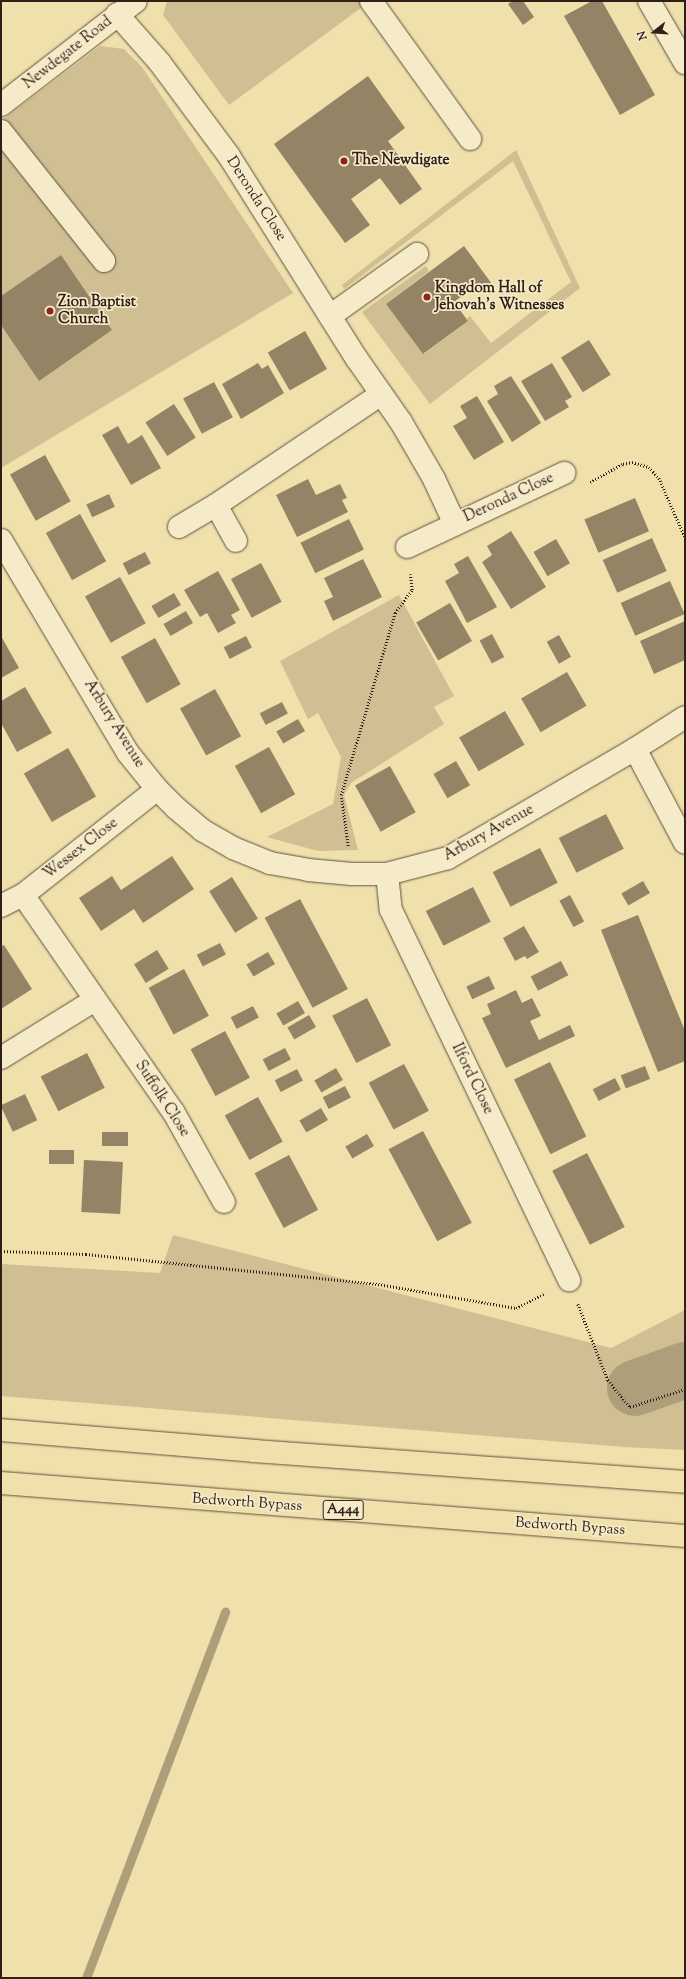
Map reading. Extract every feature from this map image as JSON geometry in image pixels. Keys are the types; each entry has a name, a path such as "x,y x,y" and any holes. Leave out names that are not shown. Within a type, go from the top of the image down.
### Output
{"highway":[{"path":"1,1430 254,1452 685,1482"},
{"name":"Bedworth Bypass","path":"1,1483 685,1536"}],"street":[{"name":"Newdegate Road","path":"1,105 117,14 136,1"},
{"path":"371,1 470,139"},
{"path":"649,1 685,63"},
{"name":"Deronda Close","path":"117,14 160,63 229,156 330,316 419,450 455,524"},
{"path":"1,131 104,261"},
{"path":"330,316 417,254"},
{"path":"180,527 382,394"},
{"name":"Deronda Close","path":"406,547 564,473"},
{"path":"216,504 236,541"},
{"name":"Arbury Avenue","path":"1,540 128,753 157,788 176,808 202,830 233,848 270,862 308,870 352,874 387,874 448,858 685,718"},
{"path":"634,749 685,843"},
{"name":"Wessex Close","path":"1,906 23,895 157,788"},
{"name":"Ilford Close","path":"387,874 391,910 569,1280"},
{"name":"Suffolk Close","path":"23,895 174,1113 224,1202"},
{"path":"1,1058 95,1000"}],"path":[{"path":"564,473 575,484 582,485 601,477 623,464 632,462 650,467 659,478 685,537"},
{"path":"352,874 341,795 395,613 412,590 406,547"},
{"path":"1,1251 86,1254 384,1285 516,1308 569,1280 588,1333 608,1380 630,1408 685,1389"}],"shaded area":[{"path":"167,1 369,2 229,105 163,15"},
{"path":"100,46 124,49 142,67 293,293 1,468 1,121"},
{"path":"516,150 580,288 430,404 362,312 426,266 429,271 386,304 424,354 468,321 467,318 470,316 491,343 571,282 513,161 344,289 342,285"},
{"path":"399,595 454,696 434,707 444,724 351,783 344,795 358,850 318,851 267,837 333,804 341,757 318,713 308,719 280,661"},
{"path":"173,1235 611,1348 685,1310 685,1450 624,1447 1,1396 1,1264 160,1273"}],"building":[{"path":"513,1 523,1 534,17 523,25 508,4"},
{"path":"592,1 602,1 655,95 620,115 564,16"},
{"name":"The Newdigate","path":"368,76 405,128 388,141 422,189 400,205 380,178 351,199 370,225 345,243 274,144"},
{"name":"Kingdom Hall of Jehovah's Witnesses","path":"464,246 492,284 480,293 475,286 454,302 468,321 423,354 386,304"},
{"name":"Zion Baptist Church","path":"61,255 112,330 39,381 1,325 1,296"},
{"path":"305,331 327,369 290,391 268,352"},
{"path":"589,340 611,375 583,392 561,357"},
{"path":"258,363 262,369 268,365 284,393 241,419 222,384"},
{"path":"552,363 572,397 565,401 569,407 545,421 521,381"},
{"path":"511,376 541,423 512,442 487,401 498,394 494,386"},
{"path":"214,382 233,417 202,434 183,398"},
{"path":"477,396 504,442 474,460 453,426 467,418 460,406"},
{"path":"174,404 196,438 167,456 145,423"},
{"path":"118,426 128,444 142,435 161,468 131,485 102,435"},
{"path":"45,455 71,501 36,521 10,474"},
{"path":"308,479 316,495 340,484 347,498 342,500 348,512 297,537 276,495"},
{"path":"109,494 115,507 92,517 86,505"},
{"path":"635,498 649,531 598,553 584,519"},
{"path":"80,514 106,561 72,580 46,533"},
{"path":"349,519 364,550 315,573 300,543"},
{"path":"511,531 546,587 511,609 482,562 492,555 487,546"},
{"path":"652,538 667,571 617,593 603,560"},
{"path":"556,539 570,563 547,576 533,552"},
{"path":"145,552 151,564 129,575 123,563"},
{"path":"468,556 497,607 467,623 445,581 459,573 454,564"},
{"path":"363,559 382,597 333,621 324,601 333,597 324,578"},
{"path":"261,563 282,602 252,618 231,579"},
{"path":"218,571 240,610 231,615 236,623 218,633 207,613 200,617 184,590"},
{"path":"120,577 146,623 111,643 85,596"},
{"path":"670,581 685,614 635,636 621,603"},
{"path":"174,593 181,605 158,618 151,606"},
{"path":"450,603 472,641 438,661 416,622"},
{"path":"186,611 193,623 170,636 163,624"},
{"path":"685,621 685,660 654,674 640,641"},
{"path":"492,634 504,657 492,664 480,641"},
{"path":"559,635 571,657 559,664 547,642"},
{"path":"1,636 19,668 1,678"},
{"path":"246,636 252,648 230,659 224,647"},
{"path":"155,638 181,684 147,703 121,657"},
{"path":"567,672 586,706 541,732 521,698"},
{"path":"25,687 52,733 17,752 1,723 1,701"},
{"path":"215,689 241,736 206,756 180,708"},
{"path":"282,702 288,714 266,725 260,713"},
{"path":"505,711 524,745 479,771 459,738"},
{"path":"298,719 305,731 283,744 276,732"},
{"path":"269,747 295,794 261,813 235,766"},
{"path":"68,748 96,796 52,822 24,774"},
{"path":"456,761 470,785 447,798 433,774"},
{"path":"390,766 416,812 381,832 355,785"},
{"path":"606,814 624,849 576,873 559,838"},
{"path":"540,848 558,883 510,907 493,872"},
{"path":"172,856 194,889 143,923 134,909 101,931 79,898 112,876 121,890"},
{"path":"232,877 258,919 235,933 209,891"},
{"path":"643,881 650,893 628,906 621,894"},
{"path":"473,887 491,922 443,946 426,911"},
{"path":"570,895 584,921 573,927 559,901"},
{"path":"300,899 348,989 313,1008 265,918"},
{"path":"638,915 685,1031 685,1061 658,1072 601,930"},
{"path":"524,926 539,952 527,959 525,956 515,961 503,938"},
{"path":"220,943 226,955 203,966 197,955"},
{"path":"4,945 32,989 1,1009 1,946"},
{"path":"157,950 169,969 146,983 134,964"},
{"path":"268,952 275,964 253,977 246,965"},
{"path":"561,961 568,975 538,991 531,976"},
{"path":"184,969 209,1016 174,1035 149,988"},
{"path":"489,976 495,989 472,999 466,987"},
{"path":"516,990 522,1003 532,998 541,1016 530,1021 539,1040 570,1025 575,1036 506,1068 482,1018 491,1014 487,1004"},
{"path":"367,998 391,1045 356,1063 332,1016"},
{"path":"298,1001 305,1013 283,1026 276,1013"},
{"path":"253,1006 259,1018 237,1029 231,1017"},
{"path":"309,1015 316,1027 294,1040 287,1028"},
{"path":"225,1031 250,1078 215,1096 191,1049"},
{"path":"285,1048 291,1060 269,1071 263,1059"},
{"path":"87,1053 105,1088 58,1111 41,1077"},
{"path":"550,1062 586,1137 550,1154 514,1080"},
{"path":"404,1064 429,1111 394,1130 369,1083"},
{"path":"645,1066 650,1079 626,1088 621,1075"},
{"path":"336,1068 343,1080 321,1093 314,1080"},
{"path":"297,1069 303,1081 281,1092 275,1080"},
{"path":"615,1078 621,1090 599,1101 593,1089"},
{"path":"345,1086 351,1098 329,1109 323,1097"},
{"path":"25,1094 37,1120 13,1132 1,1105"},
{"path":"258,1097 283,1142 249,1160 225,1115"},
{"path":"321,1108 328,1120 306,1133 299,1120"},
{"path":"423,1131 472,1223 437,1241 389,1149"},
{"path":"102,1132 128,1132 128,1146 102,1146"},
{"path":"367,1134 374,1146 352,1159 345,1146"},
{"path":"49,1150 74,1150 74,1164 49,1164"},
{"path":"587,1153 625,1227 590,1245 552,1171"},
{"path":"289,1155 318,1210 284,1228 255,1173"},
{"path":"84,1160 123,1162 120,1214 81,1212"}],"waterway":[{"path":"635,1388 685,1370"},
{"path":"86,1978 225,1612"}],"place":[{"name":"The Newdigate","path":"344,161"},
{"name":"Kingdom Hall of Jehovah's Witnesses","path":"427,297"},
{"name":"Zion Baptist Church","path":"50,311"}]}
